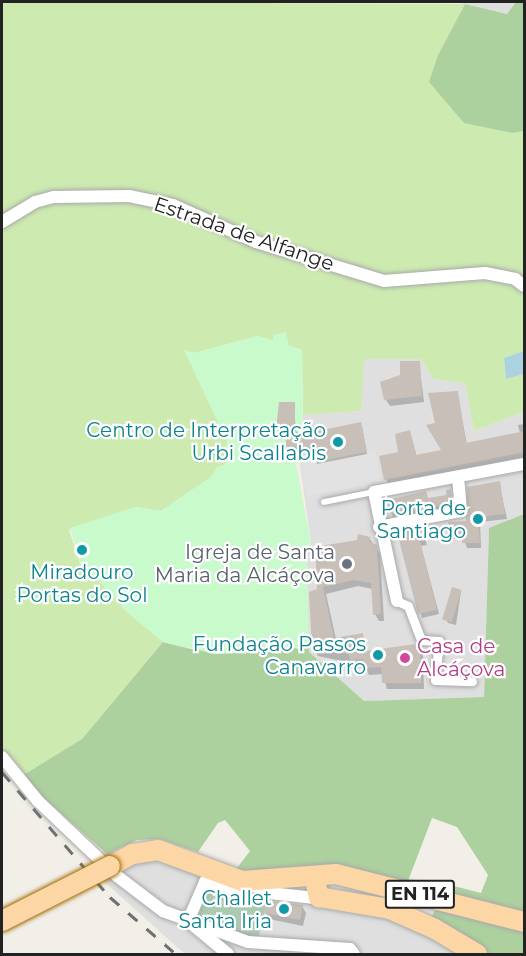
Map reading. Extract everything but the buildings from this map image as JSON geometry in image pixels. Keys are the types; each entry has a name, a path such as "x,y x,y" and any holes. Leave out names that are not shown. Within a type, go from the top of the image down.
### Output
{"main road":[{"name":"EN 114","path":"2,921 105,863 133,854 158,850 242,881 336,874 525,922"},
{"path":"314,876 315,891 324,899 345,901 406,915 477,954"}],"street":[{"name":"Estrada de Alfange","path":"2,222 35,202 54,196 129,196 173,205 256,242 384,281 485,273 514,279 525,286"},
{"path":"472,681 435,680 439,641 422,640 408,606 397,602 379,527 374,492 525,464"},
{"path":"379,527 461,512 458,478"},
{"path":"2,757 38,801 105,863 163,910 188,921 210,925 249,942 300,951 350,949 354,954"},
{"path":"188,921 205,882 237,890 242,881 270,893 324,899"},
{"path":"188,921 228,954"}],"lane":[{"path":"324,502 374,492"}],"shaded area":[{"path":"454,2 516,2 508,14"},
{"path":"363,359 421,359 433,379 465,383 474,431 524,412 524,514 489,529 484,697 364,701 308,652 307,552 311,542 300,465 303,415 361,411"},
{"path":"375,450 381,481 307,496 300,465"},
{"path":"151,857 247,890 332,891 487,954 185,954 101,879"}],"green space":[{"path":"2,2 465,4 438,55 511,133 524,131 524,351 504,358 506,379 524,374 524,412 474,431 465,383 433,379 421,359 364,359 361,411 303,415 302,350 258,336 194,353 185,351 227,441 225,466 217,467 213,476 161,511 135,507 69,530 84,575 92,573 126,611 163,642 82,739 20,777 2,754"},
{"path":"516,2 524,2 524,131 512,133 464,123 429,82 438,55 465,4 507,14"},
{"path":"286,332 289,346 302,350 303,459 296,465 311,542 307,552 309,645 282,651 215,654 163,642 126,611 92,573 84,575 70,528 135,507 161,511 212,476 217,467 225,465 227,441 184,350 194,353 258,336 273,340 273,335"},
{"path":"524,514 524,954 487,954 430,921 446,884 481,893 488,875 457,827 432,818 408,881 365,874 234,872 250,851 225,820 218,823 198,852 160,839 137,840 107,854 20,777 82,739 163,642 191,649 282,651 309,645 309,652 364,701 484,697 489,528"},
{"path":"207,889 214,894 222,890 243,898 267,900 258,940 215,925 194,911"}],"water":[{"path":"524,351 524,374 506,379 504,358"}],"railway":[{"path":"2,772 110,897 176,954"}],"place":[{"name":"Centro de Interpretação Urbi Scallabis","path":"338,442"},
{"name":"Porta de Santiago","path":"478,519"},
{"name":"Miradouro Portas do Sol","path":"82,550"},
{"name":"Igreja de Santa Maria da Alcáçova","path":"347,564"},
{"name":"Fundação Passos Canavarro","path":"378,655"},
{"name":"Casa de Alcáçova","path":"405,658"},
{"name":"Challet Santa Iria","path":"284,909"}]}
